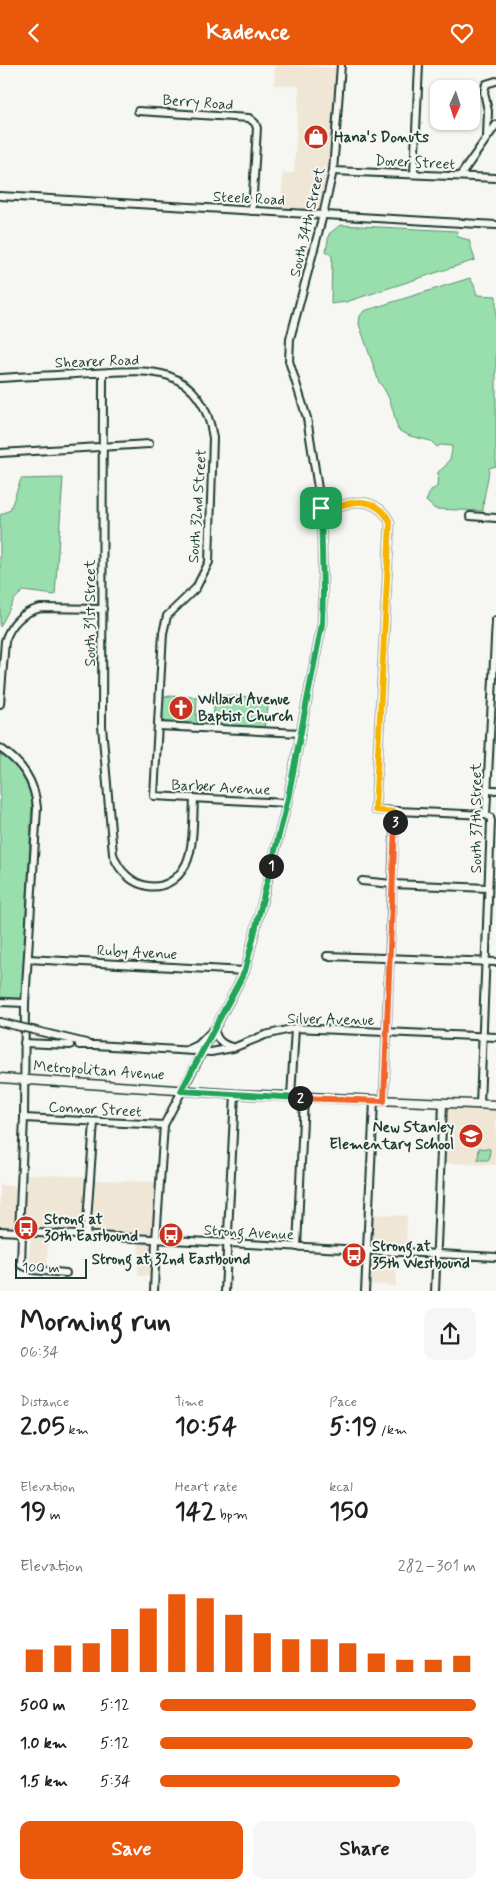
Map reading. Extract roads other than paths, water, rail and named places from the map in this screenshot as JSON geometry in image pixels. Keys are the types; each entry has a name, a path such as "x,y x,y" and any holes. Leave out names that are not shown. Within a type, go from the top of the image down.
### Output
{"main road":[{"name":"Metropolitan Avenue","path":"0,1078 23,1078 181,1091 304,1098 496,1105"}],"street":[{"name":"South 34th Street","path":"181,1091 245,971 287,803 323,614 321,508 307,418 289,361 289,346 324,215 333,171 341,65"},
{"path":"414,174 419,65"},
{"path":"487,137 488,111 484,92 486,84 496,81"},
{"name":"Berry Road","path":"138,111 249,118 255,123 257,128 252,211"},
{"path":"460,176 496,125"},
{"name":"Dover Street","path":"333,171 496,178"},
{"name":"Steele Road","path":"0,197 496,225"},
{"name":"Shearer Road","path":"0,378 144,371 169,376 190,389"},
{"name":"South 31st Street","path":"103,373 102,726 113,854 123,873 138,884 149,886 170,881 181,873 187,863 190,850 194,798"},
{"name":"South 32nd Street","path":"154,796 161,643 167,615 196,588 208,562 214,438 211,421 203,403 190,389"},
{"path":"0,453 149,444"},
{"path":"321,508 335,508 362,501 380,509 387,516 390,523 375,810 486,815"},
{"path":"470,516 496,518"},
{"path":"0,704 4,652 8,633 17,620 32,610 51,607 103,609"},
{"name":"South 37th Street","path":"480,1105 491,821 490,817 486,815 493,743 496,620"},
{"path":"158,725 301,733"},
{"path":"0,748 23,768 30,778 36,796 37,808 25,1003 21,1265 33,1270 66,1273"},
{"path":"487,790 496,790"},
{"name":"Barber Avenue","path":"154,796 287,803"},
{"path":"384,1101 395,812"},
{"path":"362,881 488,888"},
{"path":"327,956 496,962"},
{"name":"Ruby Avenue","path":"28,959 245,971"},
{"path":"0,1002 25,1003"},
{"path":"0,1022 95,1045"},
{"path":"291,1097 295,1028"},
{"name":"Silver Avenue","path":"79,1045 202,1052 233,1048 265,1035 295,1028 496,1037"},
{"path":"186,1051 198,1045 214,1029 218,1040 222,1044 233,1048"},
{"path":"24,1043 70,1045"},
{"path":"154,1291 164,1125 181,1091"},
{"path":"225,1291 235,1094"},
{"path":"297,1247 304,1098"},
{"path":"365,1291 374,1101"},
{"path":"435,1291 443,1104"},
{"name":"Connor Street","path":"24,1118 164,1125"},
{"path":"86,1236 94,1122"},
{"name":"Strong Avenue","path":"0,1231 496,1257"}],"place":[{"name":"Hana's Donuts","path":"316,137"},
{"name":"Willard Avenue Baptist Church","path":"181,708"},
{"name":"New Stanley Elementary School","path":"471,1136"},
{"name":"Strong at 30th Eastbound","path":"26,1228"},
{"name":"Strong at 32nd Eastbound","path":"171,1235"},
{"name":"Strong at 35th Westbound","path":"354,1255"}]}
